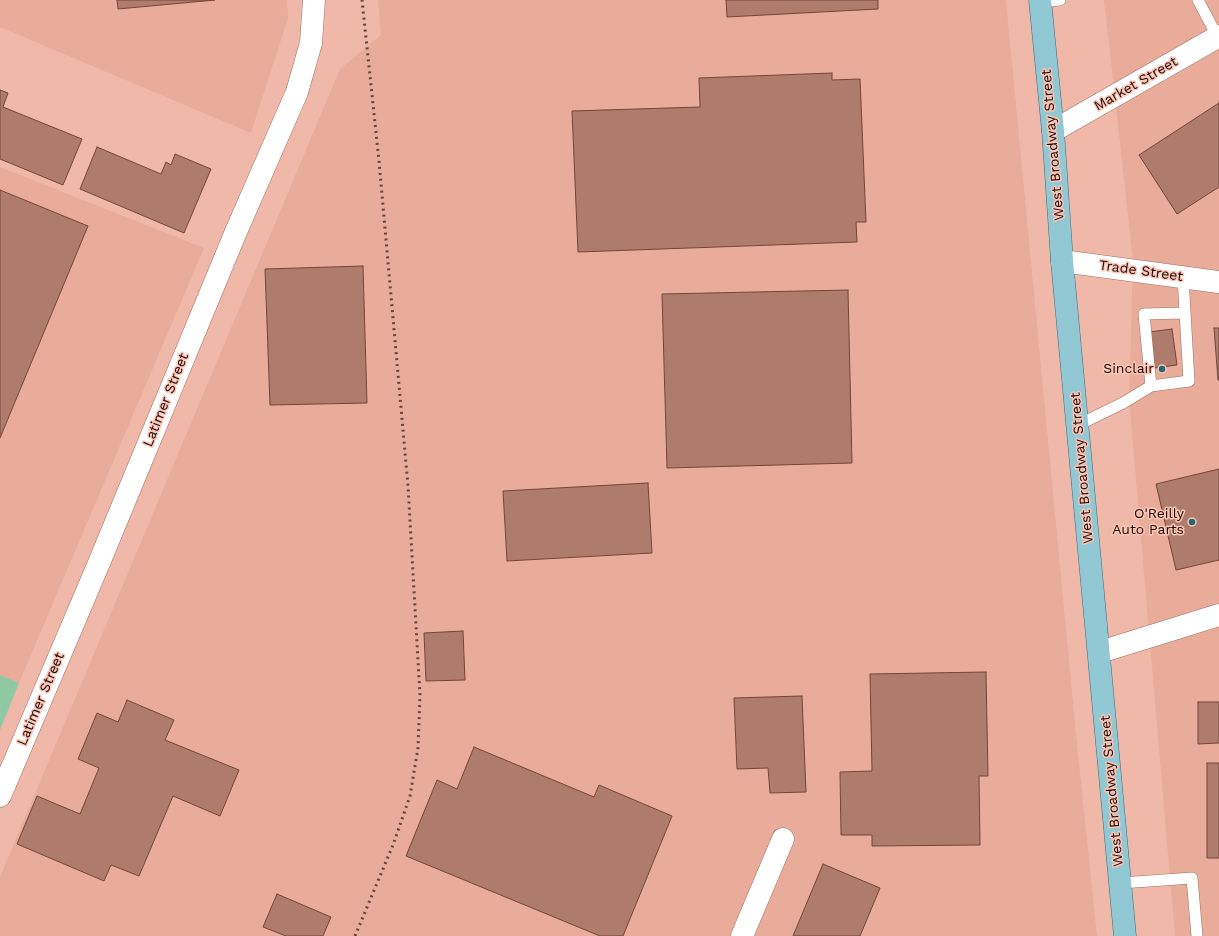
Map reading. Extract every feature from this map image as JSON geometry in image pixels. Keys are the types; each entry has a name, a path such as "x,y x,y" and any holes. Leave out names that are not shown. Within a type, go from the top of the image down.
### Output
{"main road":[{"name":"West Broadway Street","path":"1047,1 1053,131 1062,261 1100,652 1125,936"}],"street":[{"name":"Latimer Street","path":"0,796 99,563 235,234 297,92 311,43 314,0"},
{"name":"Market Street","path":"1053,131 1218,36"},
{"name":"Trade Street","path":"1062,261 1219,282"},
{"path":"1100,652 1219,615"},
{"path":"742,936 783,839"}],"lane":[{"path":"1198,0 1218,36"},
{"path":"1078,425 1122,403 1150,386 1189,381 1183,277"},
{"path":"1150,386 1144,314 1185,313"},
{"path":"1121,882 1192,878 1197,936"}],"shaded area":[{"path":"0,0 287,0 288,18 251,133 0,27"},
{"path":"378,0 1006,0 1076,734 1097,936 0,936 0,877 340,69 381,35"},
{"path":"1104,0 1219,0 1219,936 1175,936 1129,398 1133,260"},
{"path":"0,167 204,248 19,683 0,675"}],"green space":[{"path":"0,675 19,683 0,730"}],"building":[{"path":"117,0 215,0 118,9"},
{"path":"726,0 878,0 878,9 727,17"},
{"path":"832,73 832,80 860,79 866,222 856,222 857,242 578,252 572,111 700,107 699,78"},
{"path":"0,90 8,93 3,107 82,139 63,185 0,159"},
{"path":"1219,103 1219,187 1177,214 1139,155"},
{"path":"97,147 161,174 166,162 171,165 175,154 211,169 184,233 80,189"},
{"path":"0,190 88,226 0,438"},
{"path":"363,266 367,403 270,405 265,269"},
{"path":"848,290 852,463 667,468 662,294"},
{"path":"1214,328 1219,328 1219,380 1218,380"},
{"path":"1172,329 1177,365 1154,368 1149,332"},
{"name":"O'Reilly Auto Parts","path":"1219,469 1219,560 1176,570 1156,484"},
{"path":"648,483 652,553 507,561 503,491"},
{"path":"463,631 465,680 426,681 424,633"},
{"path":"986,672 988,776 979,776 980,845 872,846 872,835 841,835 840,772 872,771 870,674"},
{"path":"802,696 806,792 770,793 768,768 737,769 734,698"},
{"path":"127,700 174,720 165,740 239,770 220,816 173,796 139,876 111,865 104,881 17,844 37,796 80,814 99,768 78,759 97,713 118,722"},
{"path":"1198,702 1219,702 1219,743 1198,744"},
{"path":"474,747 594,797 599,785 672,816 623,936 600,936 406,856 437,780 457,789"},
{"path":"1207,763 1219,763 1219,858 1207,858"},
{"path":"823,864 880,888 860,936 793,936"},
{"path":"277,894 331,917 323,936 286,936 263,927"}],"railway":[{"path":"355,936 393,845 410,796 418,748 420,695 408,486 379,161 362,0"}],"place":[{"name":"Sinclair","path":"1162,369"},
{"name":"O'Reilly Auto Parts","path":"1192,522"}]}
